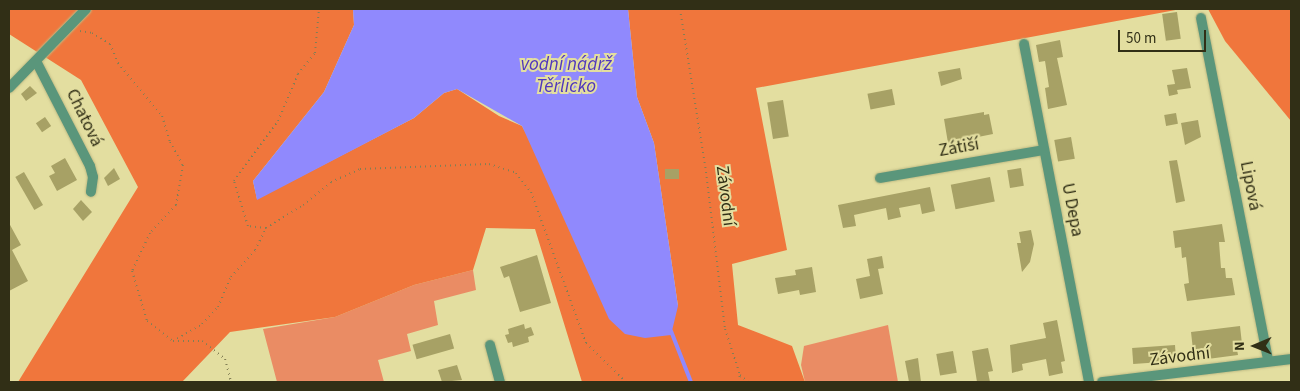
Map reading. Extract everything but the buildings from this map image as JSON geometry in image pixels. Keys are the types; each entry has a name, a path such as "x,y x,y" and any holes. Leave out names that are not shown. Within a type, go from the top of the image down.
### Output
{"street":[{"path":"9,88 86,9"},
{"name":"Lipová","path":"1201,18 1268,360"},
{"name":"U Depa","path":"1024,44 1089,382"},
{"name":"Chatová","path":"36,61 90,166 93,177 91,192"},
{"name":"Zátiší","path":"880,178 1044,150"},
{"path":"490,345 500,382"},
{"name":"Závodní","path":"1102,382 1268,360 1291,359"}],"path":[{"path":"266,228 248,226 234,181 278,121 298,74 315,53 319,9"},
{"name":"Závodní","path":"680,9 706,172 725,329 740,375"},
{"path":"66,28 92,33 110,44 118,62 162,116 170,142 183,165 176,206 150,233 132,272 147,321 173,341 202,340 225,358 231,382"},
{"path":"173,341 202,324 218,307 231,277 255,250 266,228 331,182 360,169 489,164 516,173 531,192 586,343 626,382"},
{"path":"738,382 740,375 748,382"}],"shaded area":[{"path":"9,9 353,9 354,25 324,92 253,181 257,199 414,118 444,93 457,89 499,116 522,126 536,152 678,306 654,143 637,97 628,9 1181,9 756,88 787,250 732,264 738,325 792,346 805,382 582,382 535,229 486,228 473,270 414,285 335,317 230,332 182,382 18,382 138,187 81,80 9,34"},
{"path":"1208,9 1291,9 1291,121 1225,41"},
{"path":"473,270 476,290 434,301 438,325 407,334 411,351 378,360 384,382 277,382 263,329 335,317 414,285"},
{"path":"888,325 898,382 805,382 801,365 804,346"}],"water":[{"name":"vodní nádrž Těrlicko","path":"353,9 628,9 637,97 654,143 678,306 671,335 645,338 625,334 609,319 522,126 457,89 444,93 414,118 257,200 253,181 324,92 354,25"}],"waterway":[{"path":"671,331 691,382"}]}
